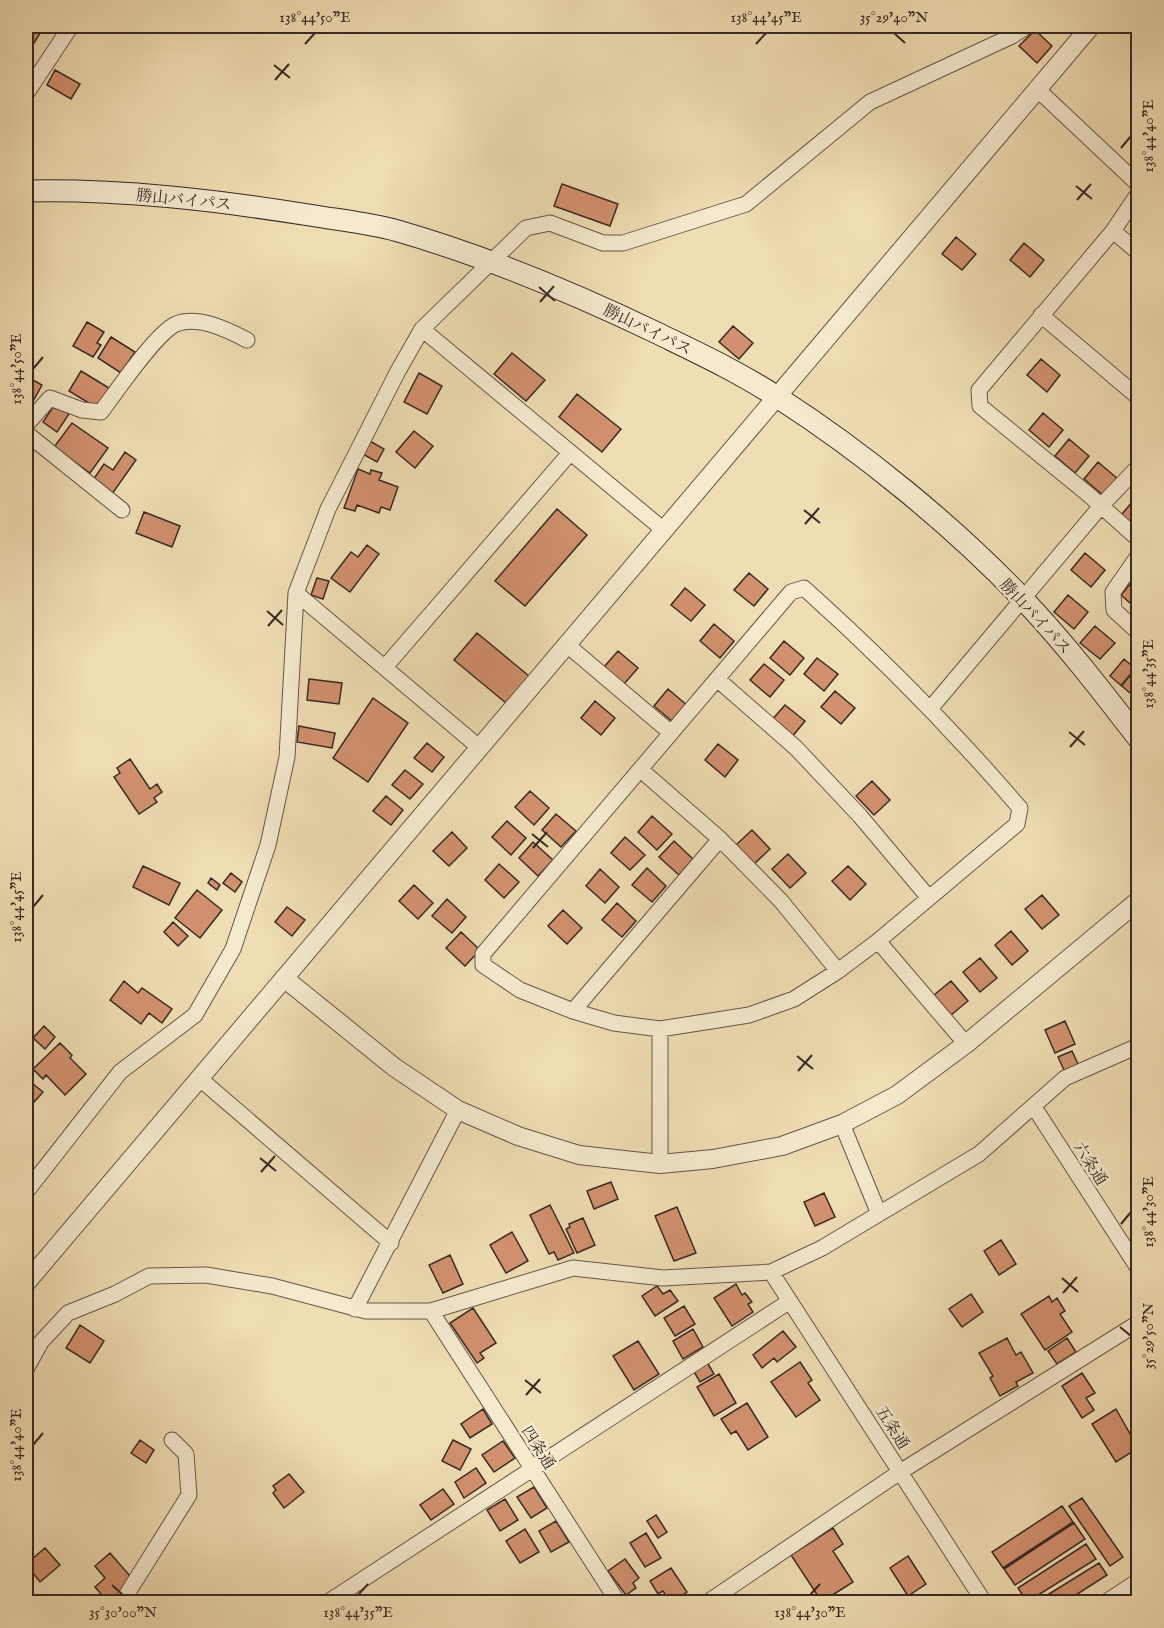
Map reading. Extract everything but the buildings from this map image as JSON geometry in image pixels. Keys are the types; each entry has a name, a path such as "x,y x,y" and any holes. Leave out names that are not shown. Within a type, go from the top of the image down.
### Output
{"main road":[{"name":"勝山バイパス","path":"26,191 61,190 163,195 280,210 395,230 492,261 602,306 712,360 776,396 858,454 938,519 1023,599 1088,672 1138,738"}],"street":[{"path":"26,94 71,26"},
{"path":"26,1192 120,1072 195,1015 233,949 268,845 287,756 296,593 328,509 398,371 422,329 526,228 550,223 603,243 623,243 746,204 870,102 1012,36 1027,26"},
{"path":"26,1283 1091,26"},
{"path":"1037,89 1138,184"},
{"path":"1138,194 1113,231 979,390 980,406 1138,539"},
{"path":"1113,231 1138,252"},
{"path":"1041,315 1138,397"},
{"path":"26,425 50,398 82,410 101,412 139,361 162,335 177,324 199,322 226,329 247,340"},
{"path":"422,329 665,531"},
{"path":"26,433 122,510"},
{"path":"385,668 570,453"},
{"path":"930,709 1101,506 1138,467"},
{"path":"1138,556 1113,591 1114,610 1138,632"},
{"path":"804,588 868,644 930,709 975,755 1020,808 1017,824 878,941 838,971 794,999 749,1015 660,1029 614,1023 573,1011 520,990 483,965 483,954 791,592 804,588"},
{"path":"296,593 480,748"},
{"path":"566,644 671,733"},
{"path":"717,679 796,748 860,816 929,898"},
{"path":"641,770 720,839 781,901 838,971"},
{"path":"573,1011 720,839"},
{"path":"284,978 394,1067 458,1110 518,1136 579,1155 660,1164 713,1159 782,1146 842,1124 897,1095 966,1044 1138,901"},
{"path":"878,941 966,1044"},
{"path":"660,1029 660,1164"},
{"path":"26,1369 41,1342 68,1313 115,1294 149,1276 206,1275 272,1286 366,1311 431,1311 573,1268 663,1278 771,1272 822,1248 979,1154 1065,1078 1138,1046"},
{"path":"199,1078 391,1243"},
{"name":"六条通","path":"1034,1107 1138,1268"},
{"path":"355,1309 458,1110"},
{"path":"842,1124 879,1214"},
{"name":"五条通","path":"771,1272 984,1602"},
{"path":"328,1602 790,1301"},
{"name":"四条通","path":"431,1311 618,1602"},
{"path":"708,1602 900,1472 1138,1323"},
{"path":"122,1602 189,1496 186,1454 172,1440"},
{"path":"1106,1602 1138,1581"}]}
